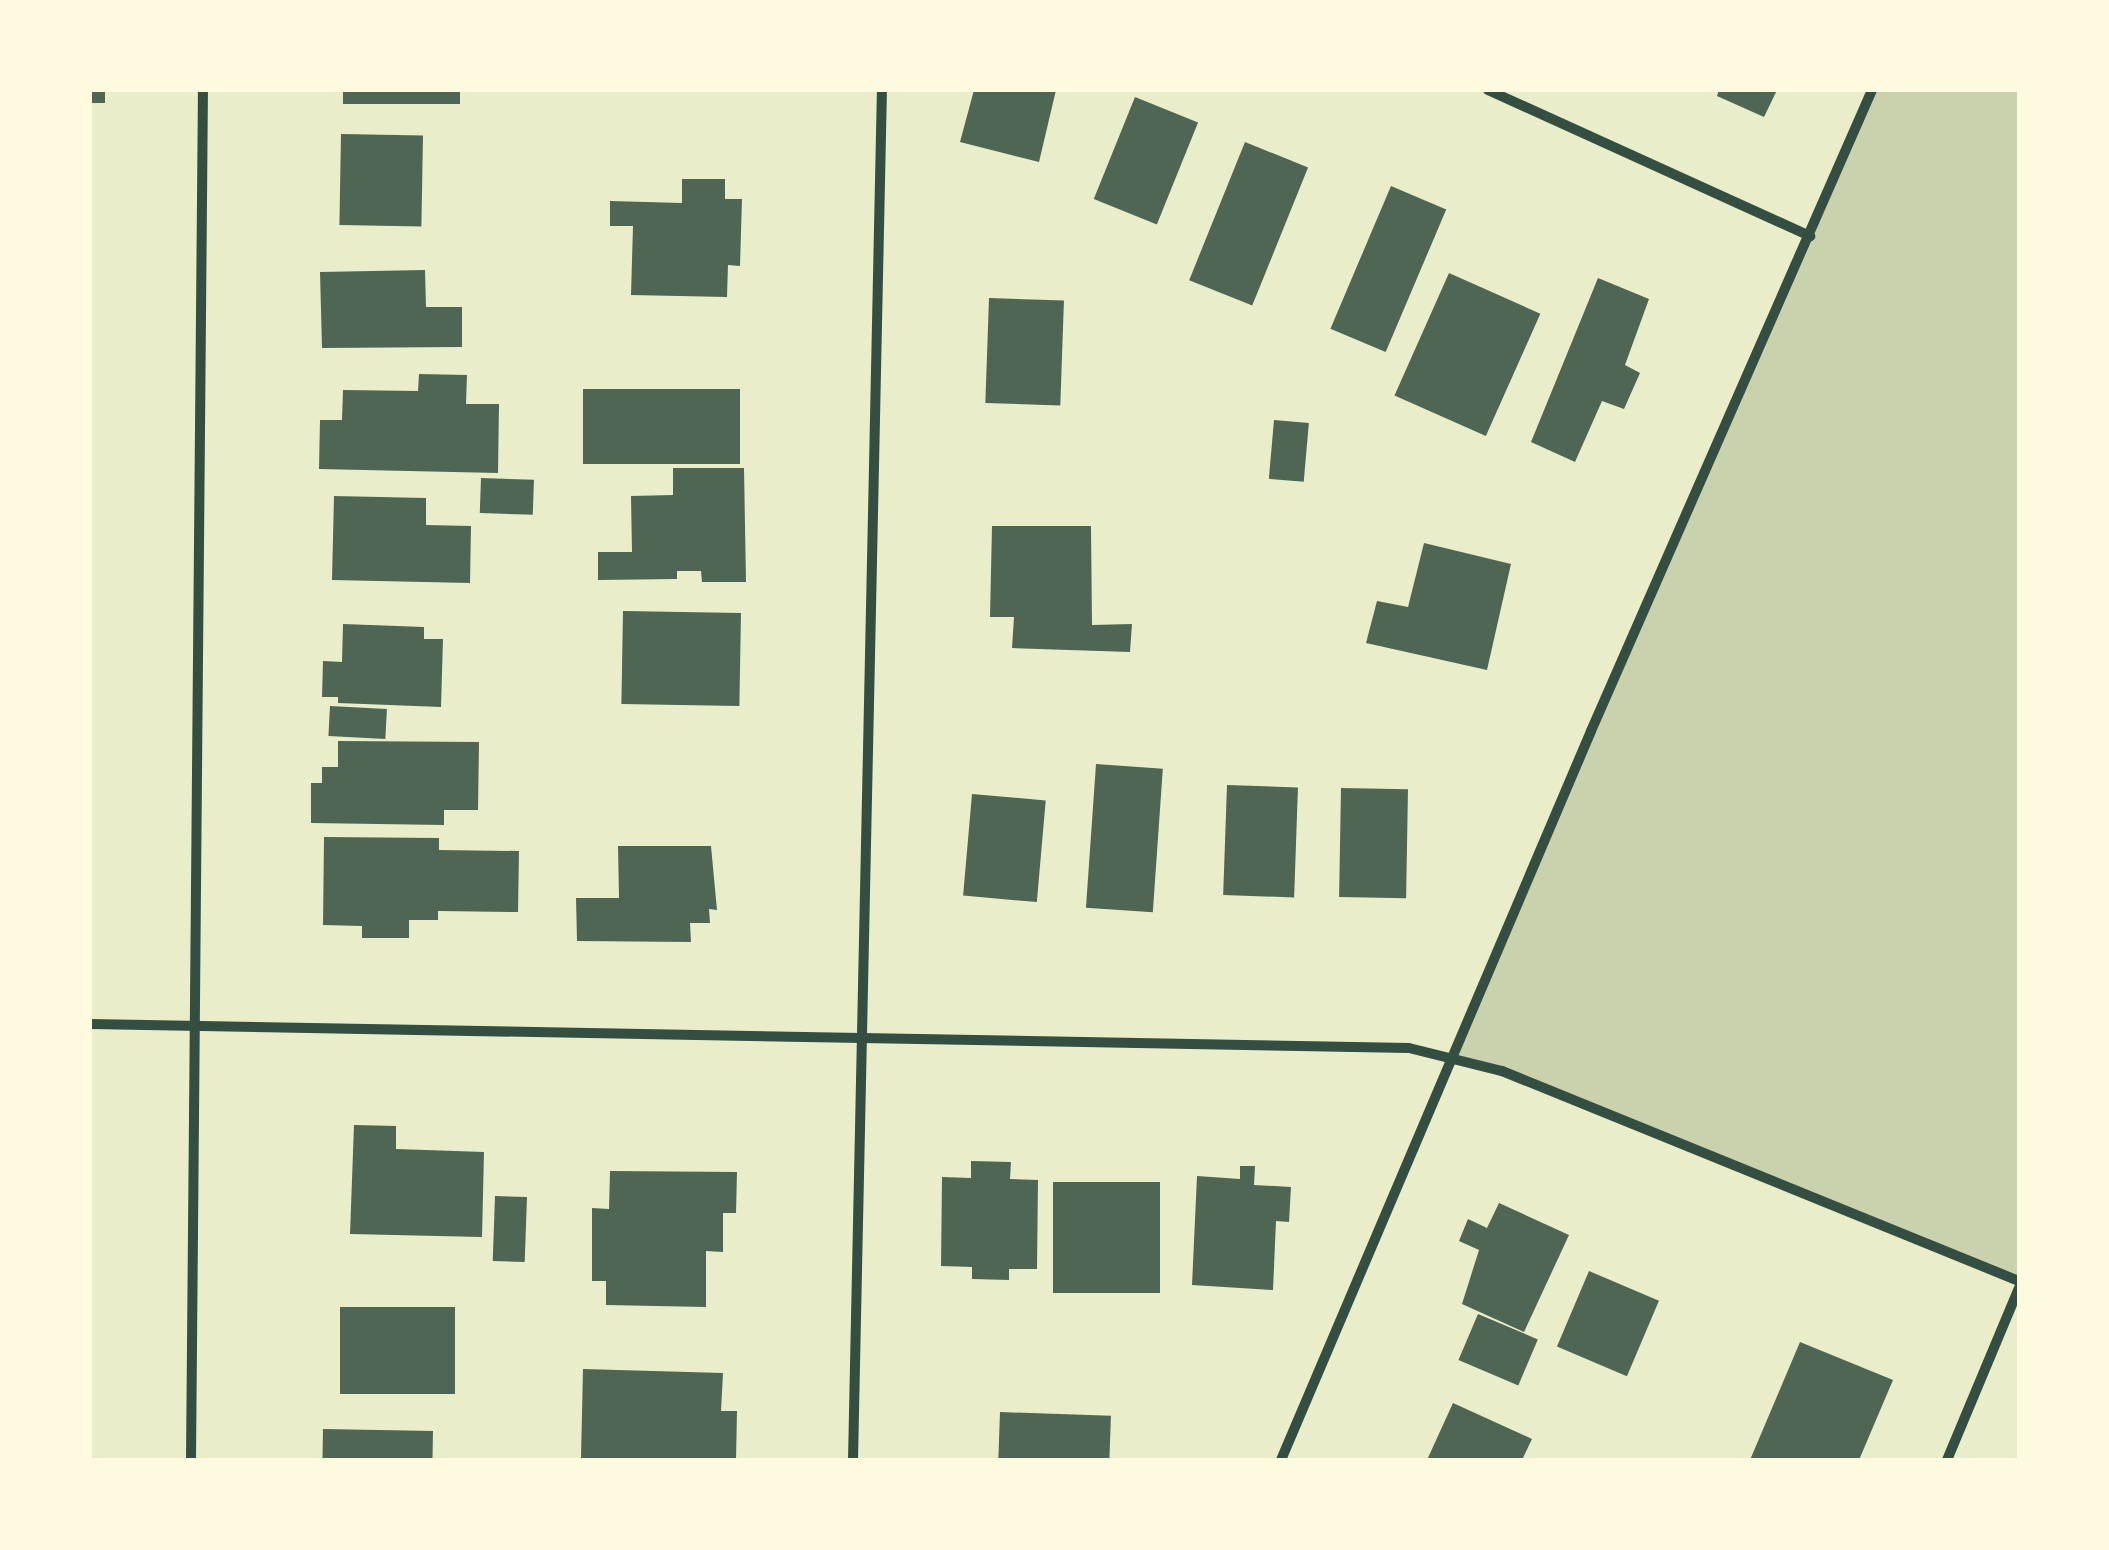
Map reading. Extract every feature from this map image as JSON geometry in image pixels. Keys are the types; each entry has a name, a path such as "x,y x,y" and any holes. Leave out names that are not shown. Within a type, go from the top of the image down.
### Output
{"street":[{"path":"191,1460 203,90"},
{"path":"853,1460 882,90"},
{"path":"1488,90 1810,236"},
{"path":"1281,1460 1454,1060 1590,731 1872,90"},
{"path":"90,1024 1409,1048 1502,1071 2019,1284 1947,1460"}],"green space":[{"path":"1871,90 2019,90 2019,1281 1502,1071 1454,1060"}],"building":[{"path":"90,90 105,90 105,103 90,103"},
{"path":"343,90 460,90 460,104 343,104"},
{"path":"974,90 1056,90 1039,162 960,142"},
{"path":"1719,90 1777,90 1764,117 1717,96"},
{"path":"1135,97 1198,122 1157,224 1094,199"},
{"path":"341,134 423,135 421,226 339,225"},
{"path":"1245,142 1308,167 1252,306 1189,280"},
{"path":"682,179 725,179 725,199 742,199 740,266 728,265 727,297 631,295 633,226 610,226 610,201 682,203"},
{"path":"1391,186 1446,209 1386,352 1330,329"},
{"path":"425,270 426,307 462,307 462,347 322,348 320,272"},
{"path":"1449,273 1540,314 1486,436 1394,395"},
{"path":"1598,278 1649,299 1625,365 1640,373 1624,409 1602,401 1575,462 1531,442"},
{"path":"989,298 1064,301 1060,406 985,403"},
{"path":"419,374 467,375 466,404 499,404 498,473 319,469 320,420 342,420 343,390 418,391"},
{"path":"583,389 740,389 740,464 583,464"},
{"path":"1274,420 1309,423 1304,482 1269,479"},
{"path":"673,468 744,468 746,582 702,582 701,571 677,571 677,579 598,580 598,552 632,552 631,496 673,495"},
{"path":"481,478 534,480 533,515 480,513"},
{"path":"334,496 426,498 426,525 471,526 470,583 332,580"},
{"path":"992,526 1091,526 1092,625 1132,624 1130,652 1012,648 1014,617 990,617"},
{"path":"1424,543 1511,564 1487,670 1366,643 1377,601 1408,607"},
{"path":"623,611 741,613 739,706 621,704"},
{"path":"343,624 424,627 424,639 443,639 441,707 338,703 338,697 322,697 323,661 342,662"},
{"path":"330,706 387,709 385,739 328,736"},
{"path":"338,741 479,742 478,810 444,810 444,825 311,823 311,783 322,783 322,767 338,767"},
{"path":"1096,764 1163,769 1153,912 1086,908"},
{"path":"1227,785 1298,787 1294,897 1223,895"},
{"path":"1341,788 1408,789 1406,898 1339,897"},
{"path":"972,794 1046,800 1037,902 963,896"},
{"path":"324,837 439,838 439,850 519,851 518,912 438,911 438,920 409,920 409,938 362,938 362,926 323,925"},
{"path":"618,846 711,846 717,910 709,909 710,923 690,923 691,942 577,941 576,898 619,898"},
{"path":"354,1125 396,1126 396,1149 484,1152 482,1237 350,1234"},
{"path":"971,1161 1011,1162 1010,1179 1038,1180 1037,1269 1009,1269 1009,1280 972,1279 972,1267 941,1266 942,1177 971,1178"},
{"path":"1240,1166 1255,1166 1254,1185 1291,1187 1289,1222 1276,1221 1273,1290 1192,1285 1197,1176 1240,1179"},
{"path":"610,1171 737,1172 736,1213 723,1213 723,1252 706,1251 706,1307 606,1305 606,1281 592,1281 592,1208 609,1209"},
{"path":"1053,1182 1160,1182 1160,1293 1053,1293"},
{"path":"495,1196 527,1197 525,1262 493,1261"},
{"path":"1499,1203 1569,1235 1524,1332 1462,1304 1479,1250 1459,1241 1468,1219 1487,1228"},
{"path":"1589,1271 1659,1301 1627,1376 1557,1346"},
{"path":"340,1307 455,1307 455,1394 340,1394"},
{"path":"1478,1314 1538,1339 1518,1385 1458,1360"},
{"path":"1800,1342 1893,1380 1859,1460 1750,1460"},
{"path":"583,1369 723,1373 721,1411 737,1411 736,1460 581,1458"},
{"path":"1453,1403 1532,1439 1522,1460 1427,1460"},
{"path":"1000,1412 1111,1416 1109,1460 998,1460"},
{"path":"323,1429 433,1431 432,1460 322,1460"}]}
